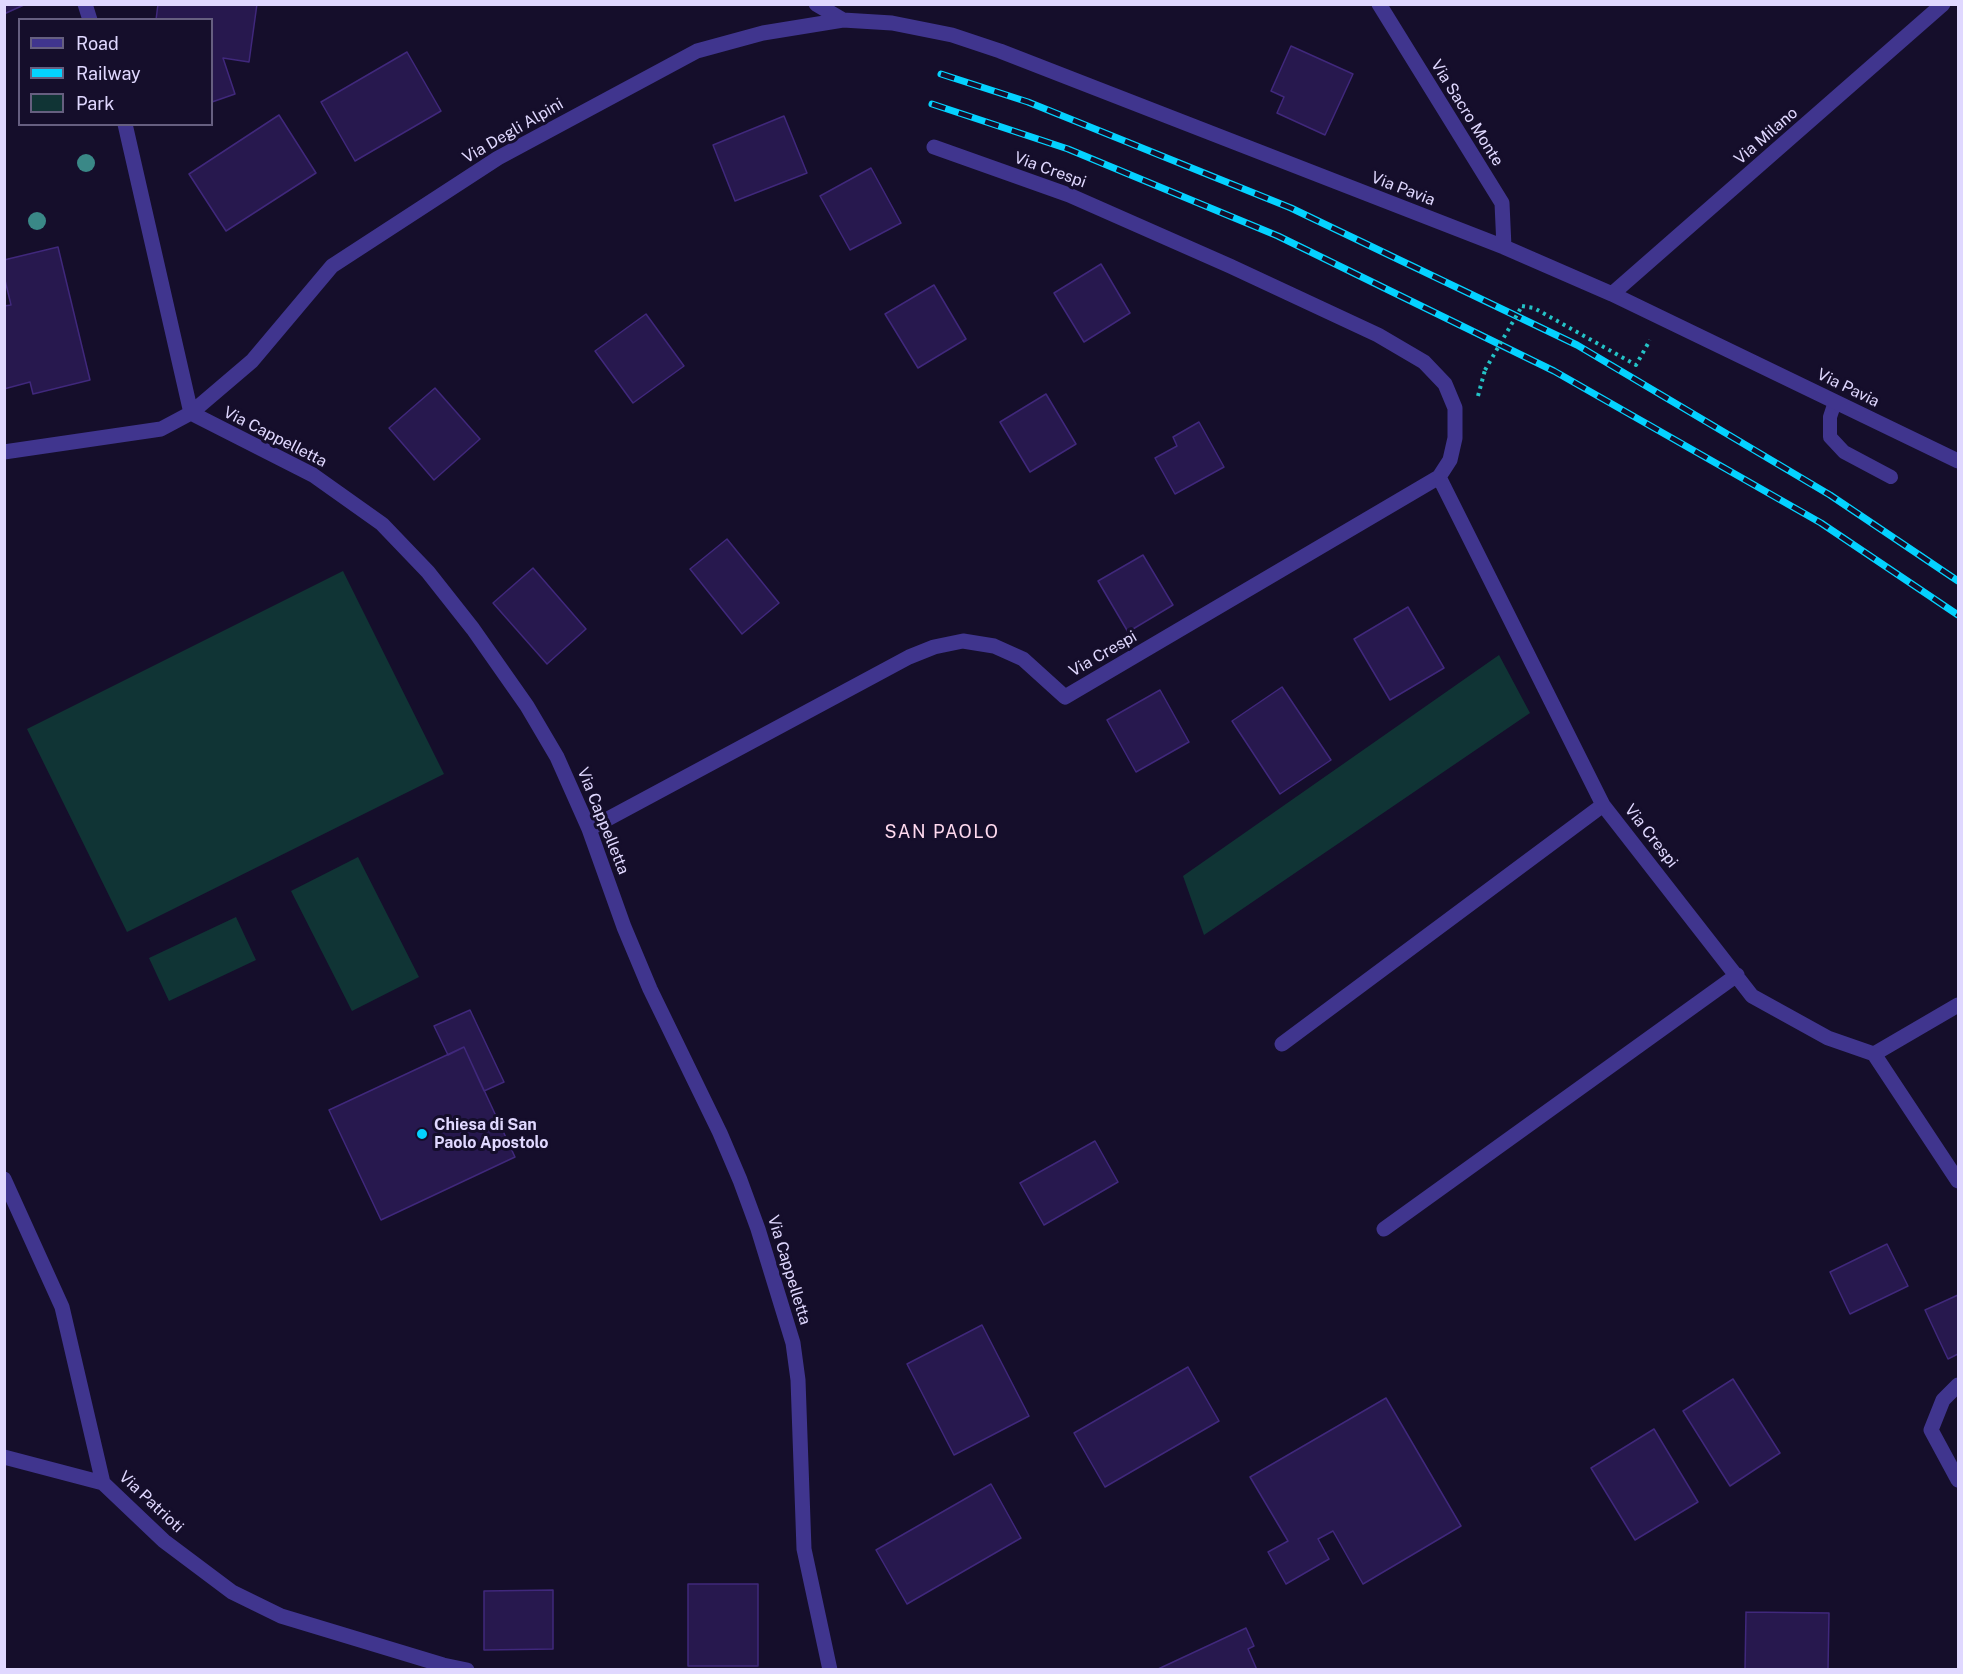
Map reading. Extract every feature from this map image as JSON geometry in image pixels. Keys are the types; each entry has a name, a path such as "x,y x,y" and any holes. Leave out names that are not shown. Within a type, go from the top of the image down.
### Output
{"street":[{"name":"Via Pavia","path":"816,4 843,20 892,23 952,34 1504,247 1612,294 1959,461"},
{"name":"Via Sacro Monte","path":"1379,4 1502,203 1504,247"},
{"name":"Via Milano","path":"1612,294 1943,4"},
{"name":"Via Degli Alpini","path":"4,452 161,429 191,413 252,361 332,266 498,158 697,51 763,33 843,20"},
{"path":"125,126 191,413"},
{"name":"Via Crespi","path":"589,829 909,657 934,647 963,641 994,646 1023,659 1065,697 1439,477 1450,460 1455,438 1455,408 1444,384 1424,362 1378,335 1069,195 934,147"},
{"name":"Via Cappelletta","path":"191,413 313,475 382,524 428,572 473,629 527,706 557,757 589,829 624,927 650,989 720,1133 740,1180 758,1229 793,1343 798,1380 804,1549 830,1670"},
{"name":"Via Crespi","path":"1439,477 1603,805 1752,996 1828,1038 1874,1054"},
{"path":"1282,1044 1603,805"},
{"path":"1384,1229 1737,975"},
{"path":"1959,1005 1874,1054 1959,1181"},
{"name":"Via Patrioti","path":"4,1179 62,1307 103,1483 164,1541 232,1592 281,1616 443,1665 467,1670"},
{"path":"1959,1385 1943,1400 1931,1430 1959,1480"},
{"path":"4,1457 103,1483"}],"lane":[{"path":"1835,402 1830,417 1830,437 1844,452 1891,477"}],"path":[{"path":"1476,405 1485,370 1522,306 1534,308 1636,365 1661,318"}],"green space":[{"path":"343,571 444,774 127,932 27,729"},
{"path":"1499,655 1530,713 1204,935 1183,876"},
{"path":"358,857 419,977 352,1011 291,891"},
{"path":"236,917 256,960 169,1001 149,958"}],"building":[{"path":"4,4 26,4 4,14"},
{"path":"158,4 257,4 249,62 223,58 235,94 213,102 213,18 156,18"},
{"path":"1291,46 1353,74 1325,135 1277,113 1284,97 1271,91"},
{"path":"407,52 441,111 355,161 321,102"},
{"path":"279,115 316,173 226,231 189,174"},
{"path":"784,116 807,173 735,201 713,145"},
{"path":"871,168 901,223 850,250 820,196"},
{"path":"58,247 90,380 33,394 30,382 4,389 4,306 11,305 4,276 4,260"},
{"path":"1101,264 1130,313 1084,342 1054,293"},
{"path":"934,285 966,339 918,368 885,314"},
{"path":"646,314 684,366 633,403 595,351"},
{"path":"435,388 480,439 434,480 389,428"},
{"path":"1046,394 1076,444 1030,472 1000,422"},
{"path":"1199,422 1224,467 1175,494 1155,458 1177,446 1173,437"},
{"path":"727,539 779,603 742,634 690,569"},
{"path":"1143,555 1173,605 1128,632 1098,581"},
{"path":"533,568 586,629 547,664 493,603"},
{"path":"1408,607 1444,668 1390,700 1354,639"},
{"path":"1282,687 1331,760 1280,794 1232,721"},
{"path":"1160,690 1189,742 1136,772 1107,720"},
{"path":"470,1010 504,1082 484,1091 464,1047 448,1055 434,1026"},
{"name":"Chiesa di San Paolo Apostolo","path":"464,1047 515,1157 381,1220 329,1110"},
{"path":"1095,1141 1118,1182 1044,1225 1020,1183"},
{"path":"1887,1244 1908,1286 1850,1314 1830,1272"},
{"path":"1958,1295 1958,1354 1948,1359 1925,1310"},
{"path":"982,1325 1029,1416 954,1455 907,1364"},
{"path":"1188,1367 1219,1421 1105,1487 1074,1433"},
{"path":"1733,1379 1780,1453 1730,1486 1683,1411"},
{"path":"1386,1398 1461,1526 1363,1584 1333,1531 1318,1539 1329,1559 1286,1584 1268,1552 1288,1541 1250,1477"},
{"path":"1654,1429 1698,1502 1635,1540 1591,1468"},
{"path":"991,1484 1021,1538 907,1604 876,1550"},
{"path":"688,1584 758,1584 758,1666 688,1666"},
{"path":"553,1590 553,1649 484,1650 484,1591"},
{"path":"1746,1612 1829,1613 1828,1670 1745,1670"},
{"path":"1246,1628 1254,1646 1248,1649 1257,1670 1156,1670"}],"railway":[{"path":"941,74 1028,102 1291,208 1577,345 1830,495 1958,581"},
{"path":"932,104 1068,149 1278,236 1554,371 1821,523 1958,615"}],"place":[{"name":"Chiesa di San Paolo Apostolo","path":"422,1134"}],"district":[{"name":"SAN PAOLO","path":"942,832"}]}
